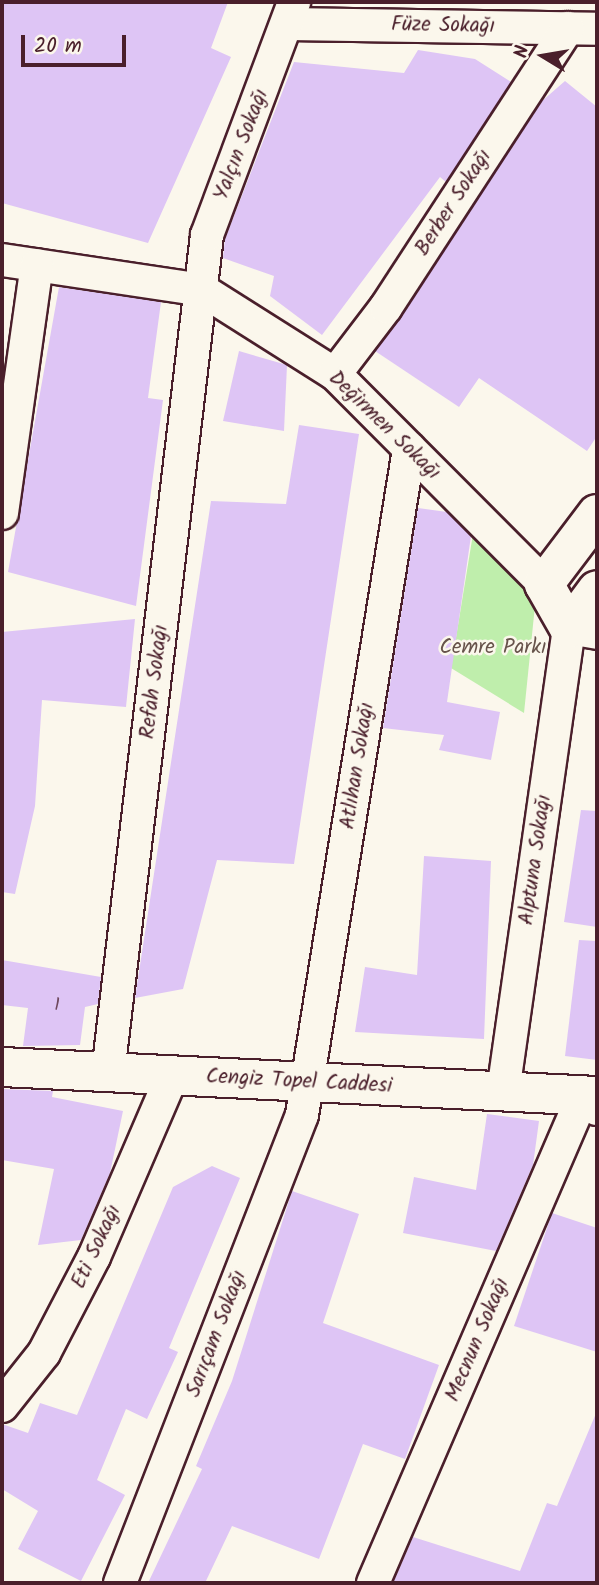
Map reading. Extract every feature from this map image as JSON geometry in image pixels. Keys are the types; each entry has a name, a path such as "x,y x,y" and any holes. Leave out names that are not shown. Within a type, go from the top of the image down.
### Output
{"street":[{"name":"Füze Sokağı","path":"291,13 583,28"},
{"name":"Yalçın Sokağı","path":"202,290 207,235 291,13"},
{"name":"Berber Sokağı","path":"335,374 386,307 583,28"},
{"name":"Değirmen Sokağı","path":"2,260 202,290 335,374 544,584 583,631"},
{"path":"2,513 37,265"},
{"name":"Refah Sokağı","path":"108,1073 202,290"},
{"name":"Atlıhan Sokağı","path":"306,1083 409,449"},
{"path":"544,584 597,514"},
{"path":"583,631 597,590"},
{"name":"Alptuna Sokağı","path":"503,1092 583,631"},
{"name":"Cengiz Topel Caddesi","path":"2,1066 503,1092 592,1100"},
{"name":"Eti Sokağı","path":"2,1406 44,1353 94,1257 172,1076"},
{"name":"Sarıçam Sokağı","path":"120,1583 302,1115 306,1083"},
{"name":"Mecnun Sokağı","path":"373,1583 592,1100"}],"green space":[{"name":"Cemre Parkı","path":"473,534 537,586 524,713 451,668"}],"building":[{"path":"2,2 228,2 211,48 231,57 148,243 2,203"},
{"path":"418,50 475,59 511,82 446,182 440,177 322,335 270,296 274,276 223,258 225,239 294,62 404,73"},
{"path":"565,81 597,107 597,436 587,451 479,378 459,407 375,351 542,101"},
{"path":"59,287 161,302 148,398 163,400 136,606 8,572"},
{"path":"239,351 287,365 284,431 223,421"},
{"path":"299,425 359,434 294,864 217,860 183,989 135,998 211,501 286,504"},
{"path":"418,508 447,512 471,536 447,702 500,712 491,760 439,750 444,735 383,728"},
{"path":"135,619 126,707 42,700 35,806 15,894 2,892 2,632"},
{"path":"581,810 597,811 597,927 564,922"},
{"path":"424,856 491,861 484,1039 355,1032 365,967 417,975"},
{"path":"579,940 597,941 597,1060 565,1056"},
{"path":"2,960 101,977 98,1004 85,1007 80,1045 23,1046 28,1008 2,1005"},
{"path":"2,1089 53,1091 52,1097 123,1111 110,1173 81,1240 38,1245 54,1169 2,1160"},
{"path":"487,1114 539,1121 533,1165 496,1251 403,1233 414,1177 476,1190"},
{"path":"212,1166 240,1178 169,1348 178,1352 147,1419 126,1409 97,1480 125,1495 81,1581 18,1549 38,1511 2,1489 2,1424 28,1433 40,1403 77,1415 173,1187"},
{"path":"292,1191 359,1214 323,1323 439,1365 405,1459 363,1444 319,1559 232,1526 205,1583 148,1583 202,1469 196,1466 232,1381"},
{"path":"552,1213 597,1228 597,1352 514,1326"},
{"path":"597,1411 597,1583 393,1583 413,1537 520,1571 547,1503 557,1506"}]}
